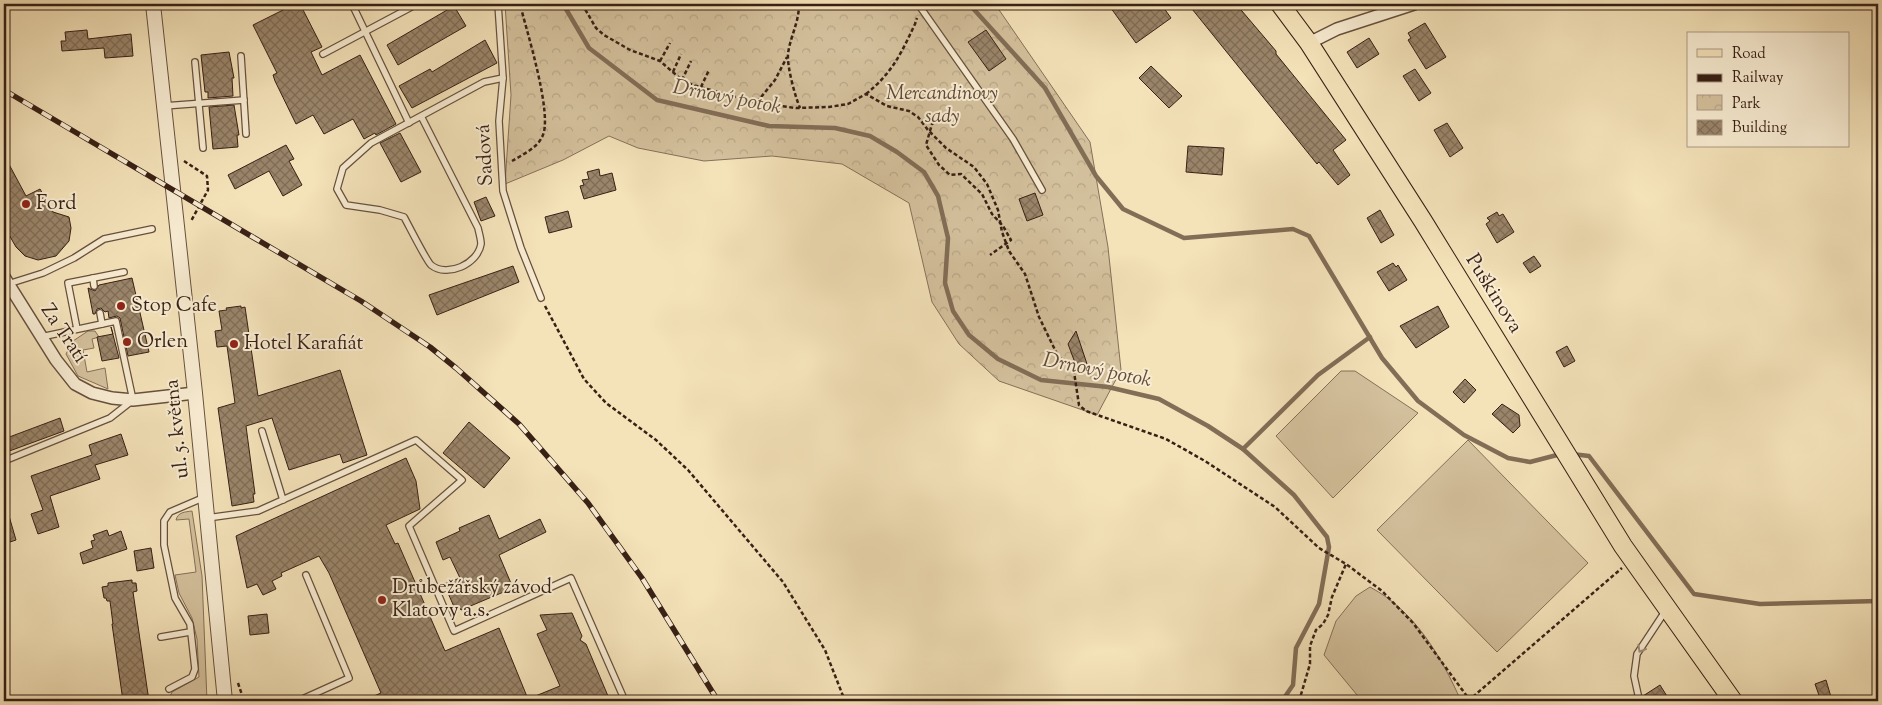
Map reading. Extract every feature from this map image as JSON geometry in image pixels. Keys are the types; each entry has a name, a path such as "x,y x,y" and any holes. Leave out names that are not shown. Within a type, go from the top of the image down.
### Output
{"main road":[{"name":"Puškinova","path":"1280,4 1309,43 1423,221 1632,559 1733,701"}],"street":[{"name":"ul. 5. května","path":"153,4 195,394 225,701"},
{"path":"1309,43 1336,29 1414,4"},
{"name":"Za Tratí","path":"5,282 40,337 75,384 92,393 112,398 133,400 195,394"}],"lane":[{"path":"352,4 409,122"},
{"path":"323,54 417,4"},
{"name":"Sadová","path":"498,4 503,78 499,121 503,191 521,248 541,298"},
{"path":"918,5 1013,139 1042,190"},
{"path":"240,56 246,134"},
{"path":"195,62 203,148"},
{"path":"421,116 478,228 481,244 474,257 460,269 444,271 431,265 404,217 380,210 346,205 337,189 343,168 371,143 409,122 484,82 503,78"},
{"path":"164,106 244,100"},
{"path":"5,282 42,273 74,258 104,239 152,229"},
{"path":"77,328 68,283 124,272"},
{"path":"93,278 94,286"},
{"path":"100,313 102,324"},
{"path":"4,460 110,418 133,400 116,321 40,337"},
{"path":"262,431 283,500"},
{"path":"207,518 258,511 416,440 462,480 409,526 454,631 571,578 625,701"},
{"path":"169,688 192,677 195,669 190,624 175,598 164,545 164,521 170,512 205,497"},
{"path":"298,701 349,678 306,575"},
{"path":"1639,699 1634,676 1637,654 1667,608"},
{"path":"161,637 190,632"}],"path":[{"path":"502,167 531,149 542,137 545,125 541,91 520,4"},
{"path":"582,4 596,28 604,35 630,50 660,62 682,80 757,103 784,108 829,107 848,104 866,94 882,81 897,62 915,24 918,5"},
{"path":"757,103 775,80 788,56 796,27 799,4"},
{"path":"660,62 670,42"},
{"path":"673,72 680,54"},
{"path":"788,56 795,94 800,108"},
{"path":"682,80 692,61"},
{"path":"701,87 709,70"},
{"path":"866,94 887,106 909,111 918,117 946,148 974,167 988,184 998,210 1002,232 1009,251 1024,274 1039,317 1058,356 1074,372 1077,403 1086,411 1166,440 1205,460 1275,507 1319,548 1346,564 1382,591 1413,623 1468,700 1632,559"},
{"path":"951,112 932,124 926,145 939,165 950,175 961,174 974,185 982,194 992,214 1003,226 1011,240 990,255"},
{"path":"541,298 584,379 606,403 656,440 688,470 783,582 825,650 845,701"},
{"path":"1298,701 1310,664 1310,646 1316,630 1328,616 1332,597 1346,564"}],"green space":[{"name":"Mercandinovy sady","path":"505,4 995,4 1090,142 1108,247 1121,370 1097,415 999,381 959,344 932,302 909,203 842,164 772,156 704,161 638,148 609,136 563,160 505,184 511,95"},
{"path":"88,331 95,331 99,337 92,339 94,348 83,350 87,372 105,368 108,389 78,376 66,354 73,341"},
{"path":"1341,371 1355,371 1418,413 1333,498 1276,436"},
{"path":"1468,440 1588,563 1497,652 1377,530"},
{"path":"192,511 202,576 207,701 168,701 172,692 199,677 197,639 192,618 179,593 175,575 196,572 189,519 176,520 180,514"},
{"path":"1370,587 1400,609 1425,636 1445,668 1461,701 1362,701 1324,655 1336,621 1356,596"}],"building":[{"path":"288,4 300,4 322,47 311,52 322,75 360,55 396,124 364,139 353,119 324,134 313,115 296,124 275,81 273,75 277,73 253,25 289,7"},
{"path":"1108,4 1161,4 1171,18 1136,43"},
{"path":"1188,4 1236,4 1276,51 1276,54 1346,140 1333,150 1350,175 1338,185 1319,162 1317,164"},
{"path":"454,6 466,26 398,65 387,45"},
{"path":"1425,23 1446,57 1426,69 1408,40 1411,38 1408,33"},
{"path":"87,30 88,39 131,34 133,56 105,58 104,48 62,51 61,41 66,41 65,32"},
{"path":"986,30 1006,59 989,71 968,42"},
{"path":"1369,38 1379,54 1357,68 1347,52"},
{"path":"485,40 497,63 412,108 399,86 430,69 432,72"},
{"path":"229,52 234,78 232,78 233,96 208,98 208,92 205,92 201,55"},
{"path":"1151,66 1182,96 1169,108 1139,78"},
{"path":"1415,69 1431,93 1419,101 1403,76"},
{"path":"234,105 239,135 237,135 238,147 213,149 209,107"},
{"path":"1447,123 1463,148 1450,157 1434,130"},
{"path":"400,133 421,172 401,182 380,143"},
{"path":"286,145 294,159 289,161 302,185 283,196 269,171 235,189 228,175"},
{"path":"1188,146 1224,148 1222,175 1186,172"},
{"name":"Ford","path":"4,155 26,196 40,189 53,212 69,217 71,228 69,241 56,256 38,260 25,256 16,247 4,226"},
{"path":"599,169 600,176 612,173 616,190 584,199 580,186 584,185 582,180 589,179 587,172"},
{"path":"1035,193 1043,215 1027,221 1019,199"},
{"path":"486,197 495,216 481,221 474,202"},
{"path":"1380,210 1394,235 1381,243 1367,218"},
{"path":"568,211 572,227 549,233 545,217"},
{"path":"1497,212 1499,216 1503,214 1514,232 1497,243 1486,224 1490,221 1487,218"},
{"path":"1534,256 1541,266 1530,273 1523,263"},
{"path":"1393,263 1396,267 1398,265 1407,280 1389,291 1377,272"},
{"path":"513,266 519,282 437,315 429,295"},
{"path":"132,278 149,352 128,356 120,318 117,316 109,318 108,311 105,312 101,308 97,309 95,314 93,314 88,288 95,291 99,285"},
{"path":"241,306 241,308 245,307 258,396 340,370 367,455 343,463 340,454 289,470 272,418 246,426 255,494 253,494 254,502 232,506 218,408 235,403 227,346 217,347 215,331 222,330 219,311"},
{"path":"1438,306 1449,327 1416,348 1400,326"},
{"path":"1076,331 1087,364 1077,368 1068,344"},
{"path":"113,334 119,358 102,361 97,337"},
{"path":"1567,346 1575,361 1564,367 1556,352"},
{"path":"1465,379 1476,390 1464,403 1453,392"},
{"path":"1502,404 1519,415 1520,426 1513,433 1492,414"},
{"path":"60,418 64,431 4,453 4,439"},
{"path":"469,422 510,458 484,488 443,453"},
{"path":"121,434 128,455 95,465 100,479 50,496 59,527 38,534 31,514 43,510 31,476 92,455 89,445"},
{"path":"406,458 416,481 420,509 386,525 395,544 398,543 445,651 499,628 528,699 560,686 537,634 547,630 540,615 572,613 582,636 580,640 586,644 608,696 595,701 362,701 381,693 329,573 319,556 281,573 282,576 272,581 276,589 263,595 257,584 247,588 236,536"},
{"path":"7,509 16,540 4,544 4,510"},
{"path":"489,515 499,539 540,519 546,532 499,555 513,588 461,610 459,607 455,609 444,584 460,578 450,557 443,560 436,542 460,531 459,528"},
{"path":"107,530 109,536 121,531 127,549 83,564 80,553 93,548 91,541 95,540 93,535"},
{"path":"151,548 154,568 137,571 134,551"},
{"path":"132,580 132,583 136,583 137,591 133,592 149,701 123,701 110,601 104,598 102,587 108,586 108,583"},
{"path":"267,614 269,633 250,635 248,616"},
{"path":"1826,680 1831,697 1821,701 1815,684"},
{"path":"1660,685 1670,701 1643,701 1643,696"}],"waterway":[{"name":"Drnový potok","path":"563,4 589,48 657,100 769,126 835,128 870,136 897,152 924,172 938,196 948,238 945,283 953,311 969,335 998,359 1041,380 1108,387 1159,399 1208,426 1243,449 1294,495 1327,537 1329,547 1319,604 1296,648 1293,685 1282,701"},
{"path":"969,4 1045,88 1096,176 1123,209 1184,238 1293,229 1309,236 1382,358 1418,401 1464,435 1508,458 1530,462 1561,454"},
{"path":"1243,449 1318,375 1370,337"},
{"path":"1572,454 1589,456 1694,594 1760,604 1878,601"}],"railway":[{"path":"4,90 361,301 430,347 456,368 519,424 588,503 642,578 718,701"}],"place":[{"name":"Ford","path":"26,204"},
{"name":"Stop Cafe","path":"121,306"},
{"name":"Orlen","path":"127,342"},
{"name":"Hotel Karafiát","path":"234,344"},
{"name":"Drůbežářský závod Klatovy a.s.","path":"382,600"}]}
